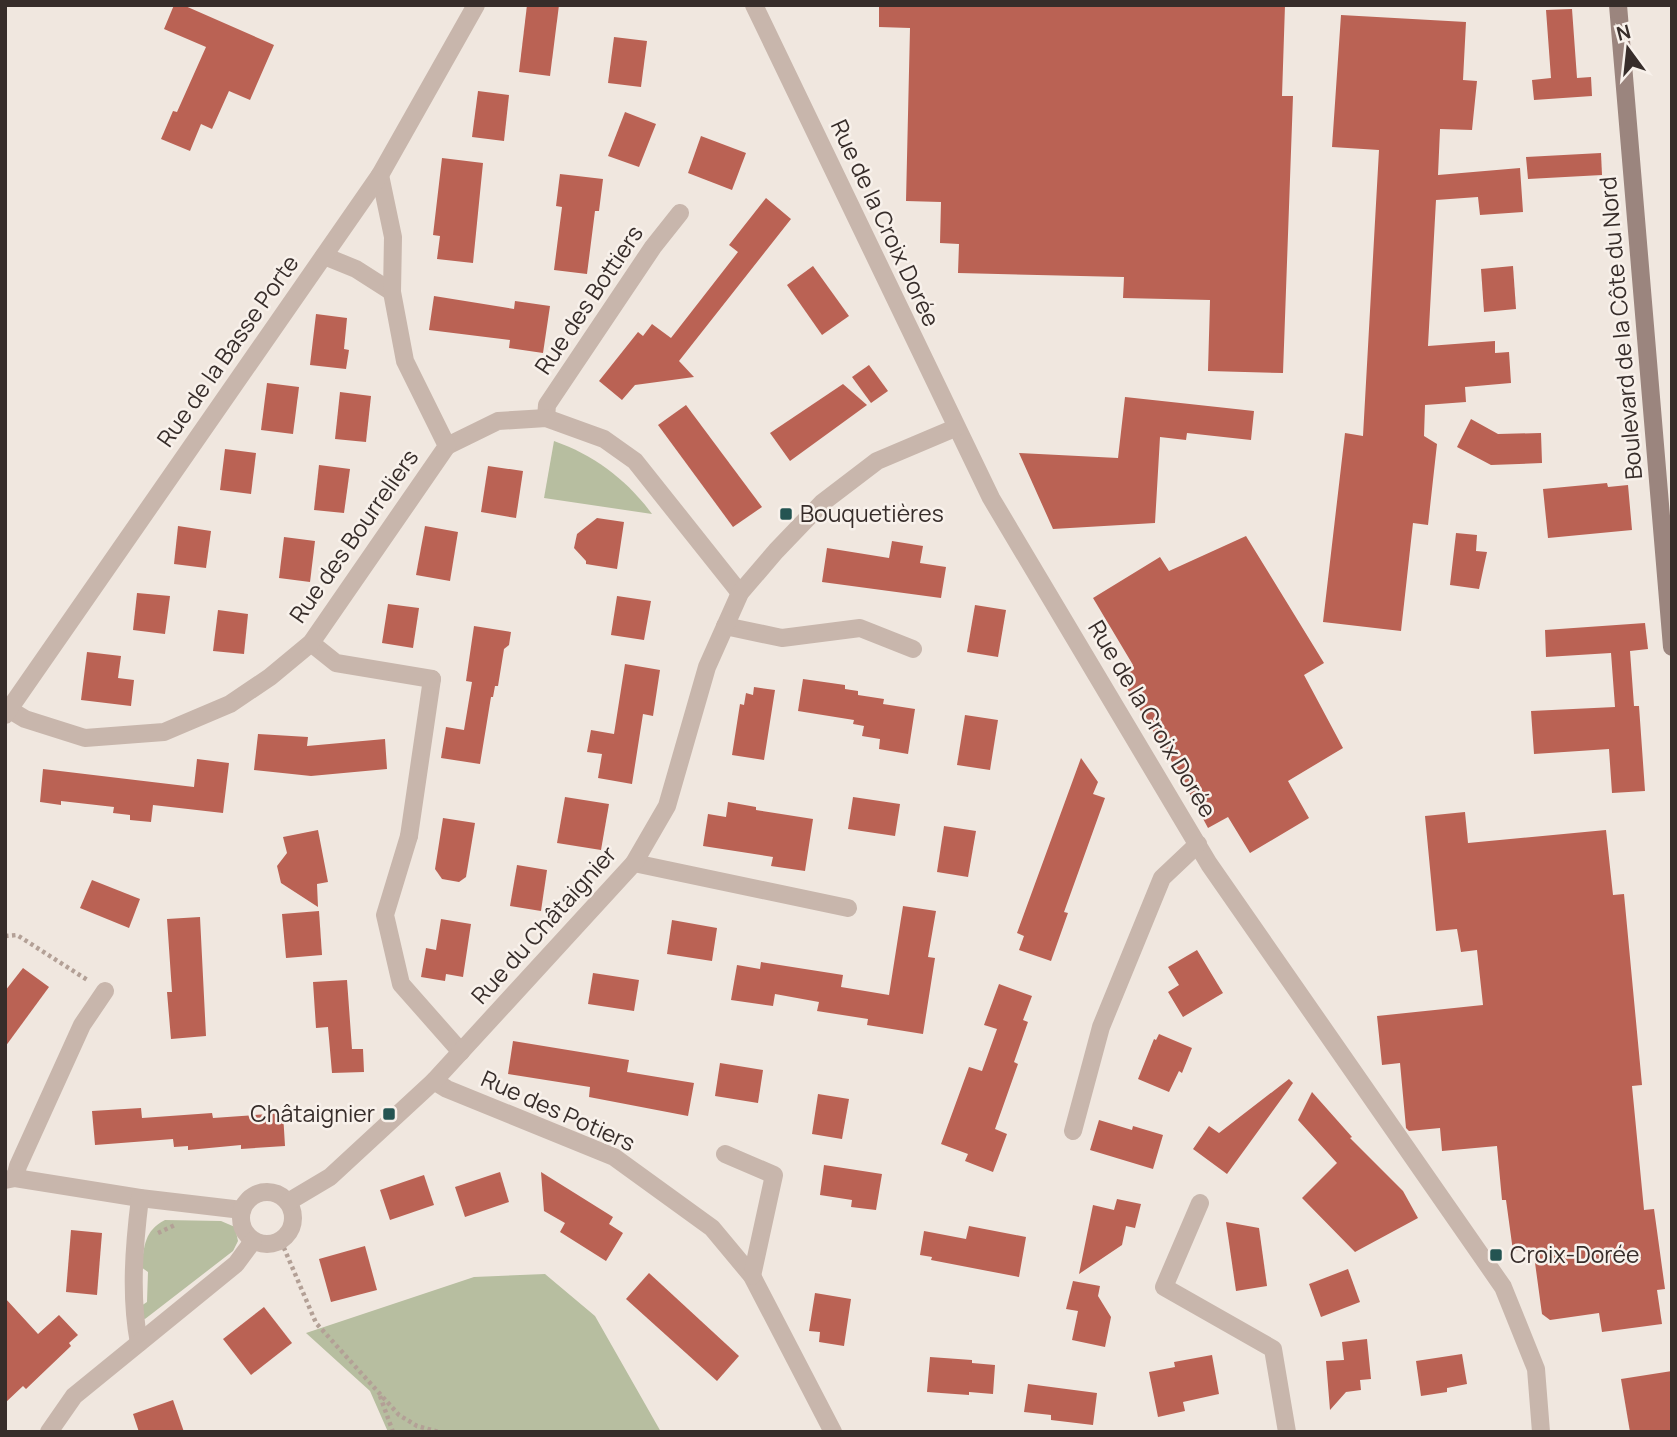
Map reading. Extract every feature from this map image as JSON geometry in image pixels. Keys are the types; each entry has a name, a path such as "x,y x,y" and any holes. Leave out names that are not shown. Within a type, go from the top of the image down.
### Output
{"main road":[{"name":"Boulevard de la Côte du Nord","path":"1618,5 1672,646"}],"street":[{"name":"Rue de la Croix Dorée","path":"754,5 956,428 998,510 1217,875 1503,1287 1536,1369 1541,1432"},
{"name":"Rue de la Basse Porte","path":"8,712 380,175 473,8"},
{"name":"Rue des Bourreliers","path":"8,712 85,738 164,733 230,705 311,643 447,446 405,361 392,292 393,237 380,175"},
{"name":"Rue des Bottiers","path":"545,418 547,405 653,247 680,214"},
{"path":"324,256 356,269 392,292"},
{"path":"447,446 498,421 545,418 604,439 635,461 740,593"},
{"name":"Rue du Châtaignier","path":"288,1202 330,1177 434,1081 635,863 667,806 707,667 725,626 740,593 776,551 833,495 877,461 956,428"},
{"path":"725,626 782,638 860,628 912,649"},
{"path":"311,643 336,663 432,679 409,836 386,915 401,984 461,1052"},
{"path":"1073,1131 1101,1027 1162,878 1198,844"},
{"path":"635,863 848,908"},
{"path":"105,991 82,1025 10,1179 242,1210"},
{"name":"Rue des Potiers","path":"434,1081 614,1157 712,1228 752,1276 833,1432"},
{"path":"725,1154 774,1175 752,1276"},
{"path":"268,1192 279,1195 288,1202 294,1219 288,1235 281,1241 262,1245 253,1241 243,1228 242,1210 248,1200 257,1194 268,1192"},
{"path":"139,1343 135,1322 134,1248 140,1198"},
{"path":"1200,1203 1164,1287 1273,1349 1287,1432"},
{"path":"50,1432 74,1396 236,1264 253,1241"}],"path":[{"path":"5,936 17,935 105,991"},
{"path":"134,1248 150,1247 161,1230 177,1224"},
{"path":"281,1241 316,1323 399,1415 417,1426 439,1432"},
{"path":"380,1394 393,1432"}],"green space":[{"path":"554,441 609,470 632,490 652,514 544,498"},
{"path":"165,1220 221,1221 235,1227 238,1241 233,1251 145,1319 138,1308 147,1302 148,1272 141,1267 143,1252 149,1234"},
{"path":"545,1274 595,1316 661,1432 388,1432 370,1391 306,1333 474,1277"}],"building":[{"path":"174,5 183,5 274,45 250,100 229,91 212,129 201,124 190,151 161,139 173,111 177,112 206,47 164,29"},
{"path":"527,5 559,5 550,76 519,72"},
{"path":"879,5 1285,5 1282,96 1293,96 1283,373 1208,371 1210,300 1123,298 1124,277 958,273 959,244 940,243 941,202 906,201 910,28 879,27"},
{"path":"1572,9 1577,78 1591,77 1592,96 1534,100 1532,80 1551,78 1546,10"},
{"path":"1341,15 1466,22 1463,80 1477,81 1472,130 1440,129 1438,175 1520,168 1523,212 1480,215 1478,197 1436,200 1428,346 1495,341 1495,353 1509,352 1511,383 1465,387 1466,402 1425,405 1424,436 1437,444 1428,525 1413,523 1401,631 1323,622 1345,433 1363,436 1379,150 1332,147"},
{"path":"614,37 647,41 641,87 608,83"},
{"path":"478,91 509,95 504,141 472,137"},
{"path":"625,112 656,124 639,167 608,156"},
{"path":"701,136 746,153 732,190 688,173"},
{"path":"1601,153 1602,175 1528,179 1526,157"},
{"path":"442,158 483,163 473,263 437,259 440,236 433,235"},
{"path":"560,174 603,179 599,211 595,211 587,274 554,270 562,207 556,206"},
{"path":"766,198 791,219 679,361 694,377 635,385 622,400 599,381 638,332 643,336 652,324 671,338 738,252 729,245"},
{"path":"813,266 849,316 822,335 787,285"},
{"path":"1513,266 1516,309 1484,312 1481,269"},
{"path":"434,296 514,309 515,301 550,306 543,353 509,348 510,340 429,330"},
{"path":"316,314 347,318 344,349 349,350 346,369 310,365"},
{"path":"869,365 888,391 871,403 852,377"},
{"path":"267,383 299,387 293,434 261,430"},
{"path":"843,384 867,405 790,461 770,433"},
{"path":"340,392 371,396 366,442 335,439"},
{"path":"1125,397 1254,411 1251,440 1187,433 1186,440 1160,437 1155,523 1053,529 1019,453 1118,458"},
{"path":"686,405 762,507 733,527 658,425"},
{"path":"1471,419 1498,434 1541,433 1542,463 1491,465 1457,447"},
{"path":"225,449 256,453 251,494 220,490"},
{"path":"319,465 350,469 344,513 314,510"},
{"path":"488,466 523,471 516,518 481,512"},
{"path":"1607,483 1608,487 1628,485 1632,530 1548,538 1543,489"},
{"path":"597,518 624,522 617,569 586,564 574,548 577,534"},
{"path":"178,526 211,531 206,568 174,564"},
{"path":"425,526 458,532 450,581 416,575"},
{"path":"1456,533 1477,535 1476,551 1487,552 1479,589 1450,585"},
{"path":"1246,536 1324,663 1304,675 1343,748 1288,781 1309,818 1250,853 1228,817 1208,828 1177,770 1118,674 1133,665 1093,598 1160,557 1169,571"},
{"path":"284,537 315,541 310,582 279,578"},
{"path":"892,541 923,546 920,563 946,567 941,598 822,582 827,548 889,558"},
{"path":"137,593 170,596 165,634 133,630"},
{"path":"617,596 651,601 644,640 611,635"},
{"path":"388,604 419,608 413,648 382,643"},
{"path":"975,605 1006,610 998,657 967,652"},
{"path":"218,610 248,614 244,654 213,651"},
{"path":"1645,623 1648,649 1630,651 1634,706 1639,706 1645,791 1612,793 1609,749 1534,754 1531,711 1615,707 1611,653 1546,657 1545,630"},
{"path":"474,626 511,632 509,645 504,649 498,686 495,686 491,697 480,764 441,758 446,727 464,730 472,682 466,681"},
{"path":"87,652 121,656 118,678 134,680 131,706 81,700"},
{"path":"625,664 660,670 653,716 643,714 632,784 598,778 602,754 587,752 591,730 614,734"},
{"path":"803,679 845,685 845,689 858,691 858,695 884,699 883,704 915,709 908,754 879,749 880,739 862,736 864,726 853,724 854,720 798,711"},
{"path":"754,687 775,690 764,760 732,755 740,704 744,705 746,693 753,695"},
{"path":"965,715 998,720 990,770 957,765"},
{"path":"258,734 308,737 307,746 385,739 387,769 311,776 254,770"},
{"path":"1081,758 1098,782 1093,794 1105,798 1064,912 1068,913 1051,961 1019,950 1024,936 1017,933"},
{"path":"197,759 229,763 223,813 153,805 151,822 130,820 130,815 113,813 114,807 61,801 61,805 40,802 43,769 194,787"},
{"path":"565,797 609,804 601,850 557,843"},
{"path":"853,797 900,804 895,836 848,829"},
{"path":"728,802 756,807 756,810 813,819 805,871 771,866 773,857 703,846 708,814 726,817"},
{"path":"1465,812 1468,843 1606,830 1613,895 1624,894 1642,1085 1632,1086 1644,1210 1654,1209 1665,1289 1657,1290 1662,1324 1602,1332 1599,1313 1550,1320 1542,1314 1533,1248 1513,1251 1506,1200 1502,1200 1497,1146 1442,1151 1440,1128 1409,1131 1406,1128 1400,1063 1382,1065 1377,1016 1483,1005 1477,950 1461,952 1457,929 1436,931 1425,816"},
{"path":"443,818 475,823 466,877 459,882 442,879 435,869"},
{"path":"944,826 976,831 968,877 937,872"},
{"path":"318,830 328,882 317,884 318,907 281,883 277,866 287,853 283,837"},
{"path":"517,865 547,870 541,911 510,906"},
{"path":"92,880 140,899 129,928 80,908"},
{"path":"903,906 936,911 928,957 935,958 923,1034 867,1025 868,1019 817,1011 819,1002 775,994 773,1006 731,1000 737,965 760,969 761,962 843,975 841,987 889,995"},
{"path":"319,911 322,955 286,958 282,914"},
{"path":"200,917 206,1036 171,1039 167,992 172,992 167,919"},
{"path":"441,919 471,924 463,977 446,974 445,981 421,977 426,948 436,950"},
{"path":"672,920 717,928 712,961 667,954"},
{"path":"1197,950 1223,993 1183,1017 1168,992 1179,985 1168,967"},
{"path":"23,968 49,987 5,1047 5,991"},
{"path":"593,973 639,980 634,1011 588,1004"},
{"path":"347,980 352,1049 363,1049 364,1072 332,1073 328,1027 316,1028 313,982"},
{"path":"999,984 1032,996 1023,1020 1028,1022 1014,1062 1018,1064 995,1129 1007,1134 993,1172 965,1161 968,1154 941,1144 969,1067 982,1071 997,1029 984,1025"},
{"path":"1159,1034 1192,1048 1182,1073 1179,1071 1169,1092 1138,1079 1154,1039 1156,1040"},
{"path":"513,1041 629,1060 627,1072 694,1083 688,1116 589,1097 590,1087 508,1074"},
{"path":"720,1063 763,1070 758,1103 715,1096"},
{"path":"1289,1079 1293,1083 1227,1174 1193,1149 1209,1126 1219,1133"},
{"path":"1312,1092 1352,1137 1350,1138 1403,1191 1418,1218 1355,1252 1302,1198 1337,1163 1298,1120"},
{"path":"818,1094 849,1099 842,1139 812,1134"},
{"path":"141,1108 142,1118 212,1113 213,1118 283,1113 285,1146 241,1149 241,1145 188,1150 188,1146 174,1147 173,1139 95,1145 92,1111"},
{"path":"1099,1120 1132,1130 1133,1126 1163,1135 1153,1169 1090,1150"},
{"path":"824,1165 882,1174 876,1210 851,1207 852,1200 820,1195"},
{"path":"500,1172 509,1202 465,1217 455,1187"},
{"path":"541,1172 613,1217 609,1224 623,1233 606,1261 560,1232 565,1223 544,1211"},
{"path":"424,1175 434,1205 390,1220 380,1190"},
{"path":"1117,1199 1141,1204 1135,1228 1126,1226 1122,1245 1079,1274 1093,1205 1114,1210"},
{"path":"1226,1222 1259,1228 1267,1286 1236,1291"},
{"path":"969,1226 1026,1237 1019,1277 931,1260 932,1257 920,1255 924,1231 966,1239"},
{"path":"71,1230 102,1233 97,1295 66,1292"},
{"path":"365,1246 377,1290 331,1302 319,1259"},
{"path":"1348,1269 1360,1302 1321,1317 1309,1284"},
{"path":"649,1273 739,1356 717,1381 626,1299"},
{"path":"1073,1281 1100,1286 1098,1296 1111,1317 1105,1347 1072,1340 1078,1311 1066,1309"},
{"path":"815,1293 851,1299 844,1346 819,1342 820,1332 809,1331"},
{"path":"5,1298 38,1334 59,1315 78,1335 69,1343 71,1346 26,1389 23,1386 5,1403"},
{"path":"264,1307 292,1343 251,1375 223,1339"},
{"path":"1367,1339 1371,1379 1360,1380 1361,1390 1346,1392 1330,1410 1326,1361 1344,1360 1342,1342"},
{"path":"1462,1354 1467,1384 1447,1388 1447,1392 1421,1396 1416,1361"},
{"path":"1212,1355 1219,1394 1183,1402 1185,1411 1158,1417 1149,1372 1175,1367 1174,1362"},
{"path":"930,1357 972,1360 972,1363 995,1365 993,1394 927,1392"},
{"path":"1672,1371 1672,1432 1630,1432 1621,1379"},
{"path":"1028,1384 1097,1393 1093,1425 1051,1420 1051,1415 1024,1412"},
{"path":"173,1400 184,1432 139,1432 133,1414"}],"place":[{"name":"Bouquetières","path":"786,514"},
{"name":"Châtaignier","path":"389,1114"},
{"name":"Croix-Dorée","path":"1496,1255"}]}
